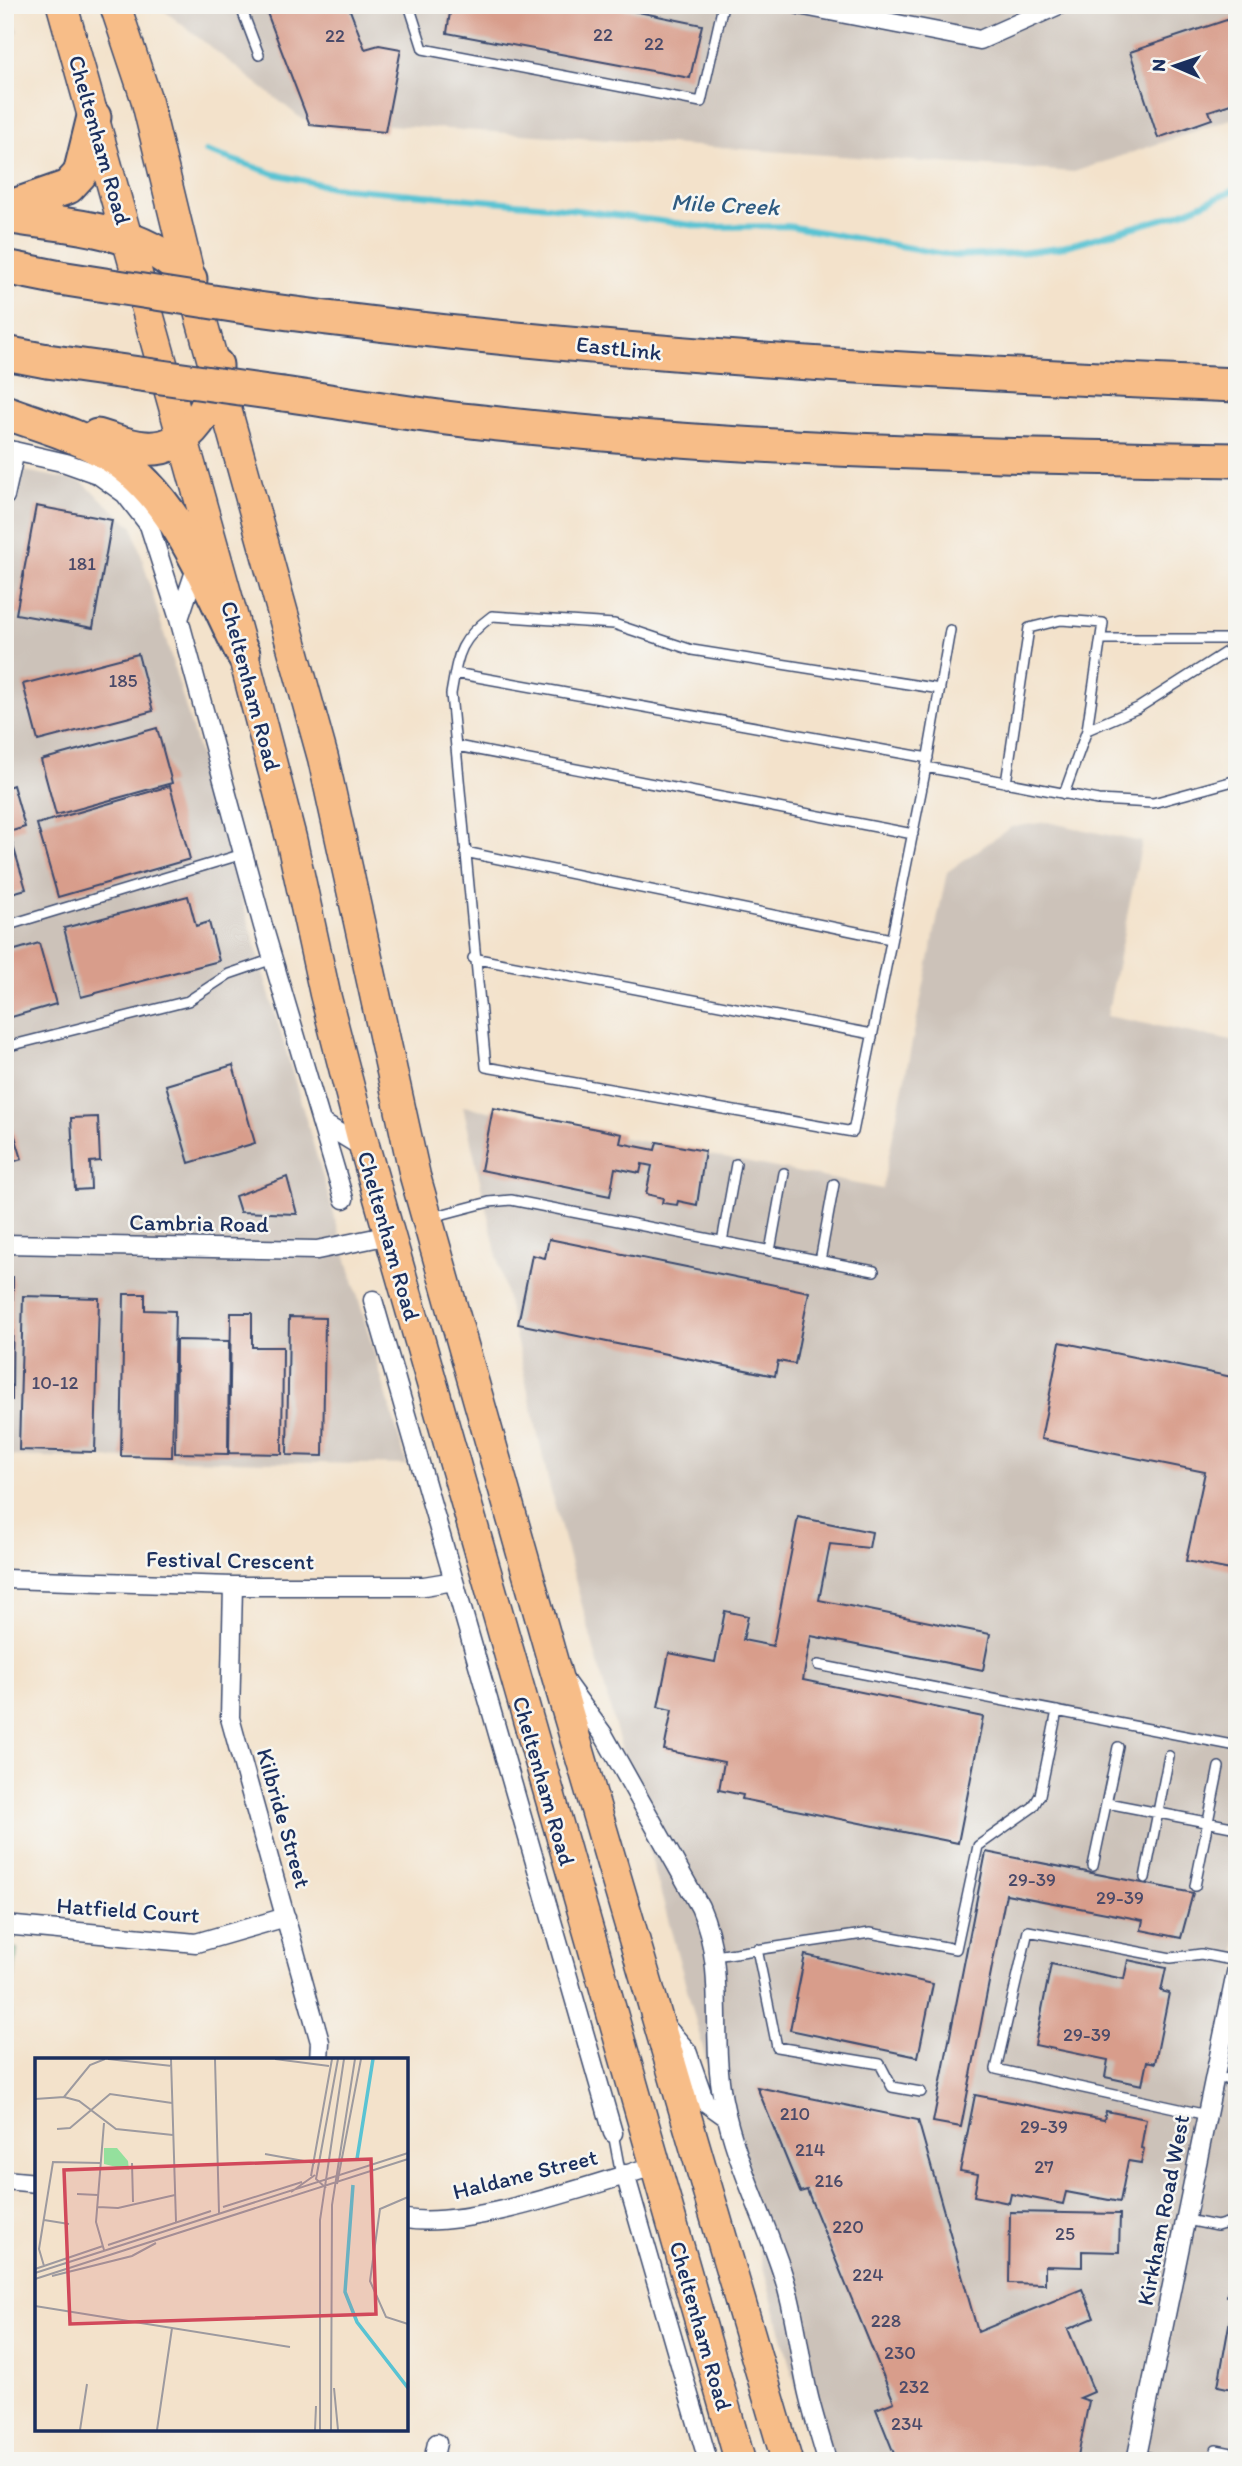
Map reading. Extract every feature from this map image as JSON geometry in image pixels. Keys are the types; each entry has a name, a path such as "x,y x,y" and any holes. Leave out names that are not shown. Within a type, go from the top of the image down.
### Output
{"highway":[{"path":"5,209 68,187 80,174 94,117"},
{"path":"5,216 127,236 162,253 190,279"},
{"name":"EastLink","path":"5,267 60,278 355,322 702,356 982,375 1237,385"},
{"path":"5,353 472,421 677,440 1237,467"},
{"path":"5,412 145,448 160,447 184,434 200,419 212,399 216,365"},
{"path":"5,412 92,445 124,464 165,506 243,654"},
{"path":"979,456 1237,460"}],"main road":[{"name":"Cheltenham Road","path":"61,5 184,434 243,654 291,838 325,994 365,1149 653,2166 740,2461"},
{"name":"Cheltenham Road","path":"115,5 146,98 190,279 323,758 371,985 427,1219 554,1666 787,2461"},
{"path":"390,1235 427,1219"},
{"path":"653,2166 672,2145 679,2093"}],"street":[{"path":"799,5 980,40 1059,5"},
{"path":"5,496 10,450 80,467 109,481 135,505 149,525 179,619 243,854 344,1199"},
{"path":"179,619 197,565"},
{"path":"321,1122 365,1149"},
{"name":"Cambria Road","path":"5,1244 317,1250 390,1235"},
{"name":"Cheltenham Road","path":"373,1300 613,2133"},
{"path":"401,1396 403,1388 417,1377 425,1362"},
{"name":"Festival Crescent","path":"5,1579 233,1586 418,1586 454,1581"},
{"name":"Kilbride Street","path":"233,1586 230,1718 320,2042 319,2058"},
{"name":"Cheltenham Road","path":"554,1666 599,1726 699,1906 711,1933 715,1956 716,2050 726,2117 741,2169 783,2275 796,2318 810,2402 827,2461"},
{"name":"Hatfield Court","path":"5,1925 197,1943 286,1917"},
{"name":"Kirkham Road West","path":"1136,2458 1215,2077 1231,2031 1237,1968"},
{"path":"659,2019 687,2051 704,2100 726,2117"},
{"name":"Haldane Street","path":"408,2219 425,2222 489,2213 653,2166"},
{"name":"Cheltenham Road","path":"623,2175 708,2461"},
{"path":"5,2180 35,2183"}],"lane":[{"path":"240,5 259,55"},
{"path":"409,5 423,49 701,102 723,5"},
{"path":"940,689 692,650 614,624 492,616 471,631 456,656 451,694 473,958 486,1068 853,1132 927,763 940,689 950,630"},
{"path":"1006,783 1029,628 1060,620 1103,623 1087,730 1064,794"},
{"path":"1101,639 1237,639"},
{"path":"1087,730 1138,708 1237,645"},
{"path":"455,673 927,763 1006,783 1098,800 1153,803 1237,780"},
{"path":"457,746 913,834"},
{"path":"465,852 891,939"},
{"path":"5,926 243,854"},
{"path":"473,958 872,1034"},
{"path":"5,1047 188,1001 229,974 273,959"},
{"path":"722,1242 736,1164"},
{"path":"770,1251 784,1173"},
{"path":"820,1261 834,1184"},
{"path":"427,1219 507,1199 874,1271"},
{"path":"818,1665 1237,1746"},
{"path":"715,1956 870,1933 956,1950 978,1846 1033,1807 1037,1801 1057,1711"},
{"path":"1093,1866 1118,1747"},
{"path":"1145,1878 1169,1756"},
{"path":"1195,1886 1219,1767"},
{"path":"1107,1803 1237,1828"},
{"path":"1207,2115 996,2069 1028,1931 1171,1958 1201,1954 1237,1961"},
{"path":"757,1948 777,2047 880,2064 892,2087 921,2092"},
{"path":"1215,2077 1237,2081"},
{"name":"Cheltenham Road","path":"613,2133 623,2175"},
{"path":"1187,2220 1217,2226 1237,2220"},
{"path":"1214,2461 1216,2450 1237,2454"},
{"path":"1136,2458 1166,2461"}],"shaded area":[{"path":"5,5 10,5 18,32 5,30"},
{"path":"157,5 1237,5 1237,117 1074,172 302,119"},
{"path":"5,467 82,482 133,527 407,1465 5,1456"},
{"path":"1047,822 1142,842 1107,1016 1237,1042 1237,2461 816,2461 550,1488 463,1106 882,1189 947,872 1011,827"}],"green space":[{"path":"5,1948 17,1949 7,2049 5,2049"}],"building":[{"path":"264,5 348,5 365,49 379,45 401,49 385,132 310,125"},
{"path":"451,5 604,5 702,25 690,78 447,33"},
{"path":"1231,5 1237,5 1237,102 1209,111 1212,119 1158,138 1130,52 1236,17"},
{"path":"36,506 112,520 93,628 16,614"},
{"path":"138,654 153,711 38,741 23,684"},
{"path":"157,728 172,783 56,815 41,760"},
{"path":"13,785 25,827 9,832 26,889 5,895 5,788"},
{"path":"170,786 190,859 58,897 37,824"},
{"path":"188,896 196,926 209,922 219,961 81,997 64,928"},
{"path":"39,943 56,1004 5,1019 5,953"},
{"path":"233,1065 255,1143 189,1163 166,1085"},
{"path":"5,1103 22,1159 5,1164"},
{"path":"493,1108 622,1134 620,1143 655,1150 657,1142 705,1151 697,1205 678,1201 677,1205 662,1203 663,1198 646,1194 652,1166 642,1164 640,1173 615,1168 610,1196 481,1170"},
{"path":"98,1117 100,1161 90,1162 91,1189 75,1190 71,1118"},
{"path":"287,1177 297,1214 240,1212 235,1196"},
{"path":"549,1239 809,1292 795,1364 778,1361 775,1376 518,1324 532,1255 545,1258"},
{"path":"5,1277 13,1277 12,1400 5,1400"},
{"path":"124,1294 145,1294 145,1310 175,1311 172,1457 121,1456"},
{"path":"23,1296 99,1298 95,1452 19,1450"},
{"path":"231,1313 252,1313 252,1347 283,1347 282,1454 229,1453"},
{"path":"289,1317 325,1318 323,1456 287,1455"},
{"path":"176,1340 229,1341 228,1454 175,1453"},
{"path":"1060,1342 1237,1378 1235,1571 1186,1561 1205,1472 1041,1439"},
{"path":"798,1517 872,1532 869,1548 830,1544 819,1600 990,1634 983,1670 811,1636 803,1680 983,1717 958,1843 742,1799 743,1795 719,1790 724,1762 664,1750 672,1710 658,1707 669,1653 715,1662 725,1611 748,1616 743,1640 773,1646"},
{"path":"986,1852 1193,1893 1181,1938 1141,1930 1143,1920 1006,1894 961,2127 933,2122"},
{"path":"805,1955 933,1984 918,2057 790,2030"},
{"path":"1128,1960 1166,1968 1161,1991 1169,1993 1155,2063 1147,2061 1142,2085 1105,2077 1108,2060 1035,2045 1051,1964 1124,1979"},
{"path":"757,2087 918,2120 978,2332 1082,2289 1094,2318 1068,2329 1094,2392 1080,2398 1089,2401 1077,2461 897,2461 876,2409 894,2402 807,2190 800,2192"},
{"path":"975,2095 1104,2120 1106,2111 1146,2119 1141,2163 1128,2161 1120,2202 1066,2192 1063,2204 1011,2194 1009,2203 974,2196 978,2174 960,2171"},
{"path":"1010,2212 1120,2214 1119,2252 1082,2251 1082,2267 1045,2266 1045,2284 1009,2283"},
{"path":"1235,2250 1237,2390 1218,2386 1234,2297 1227,2296"}],"waterway":[{"name":"Mile Creek","path":"206,151 275,174 332,187 539,205 706,227 788,226 955,256 1010,254 1059,248 1176,215 1237,189"}]}
